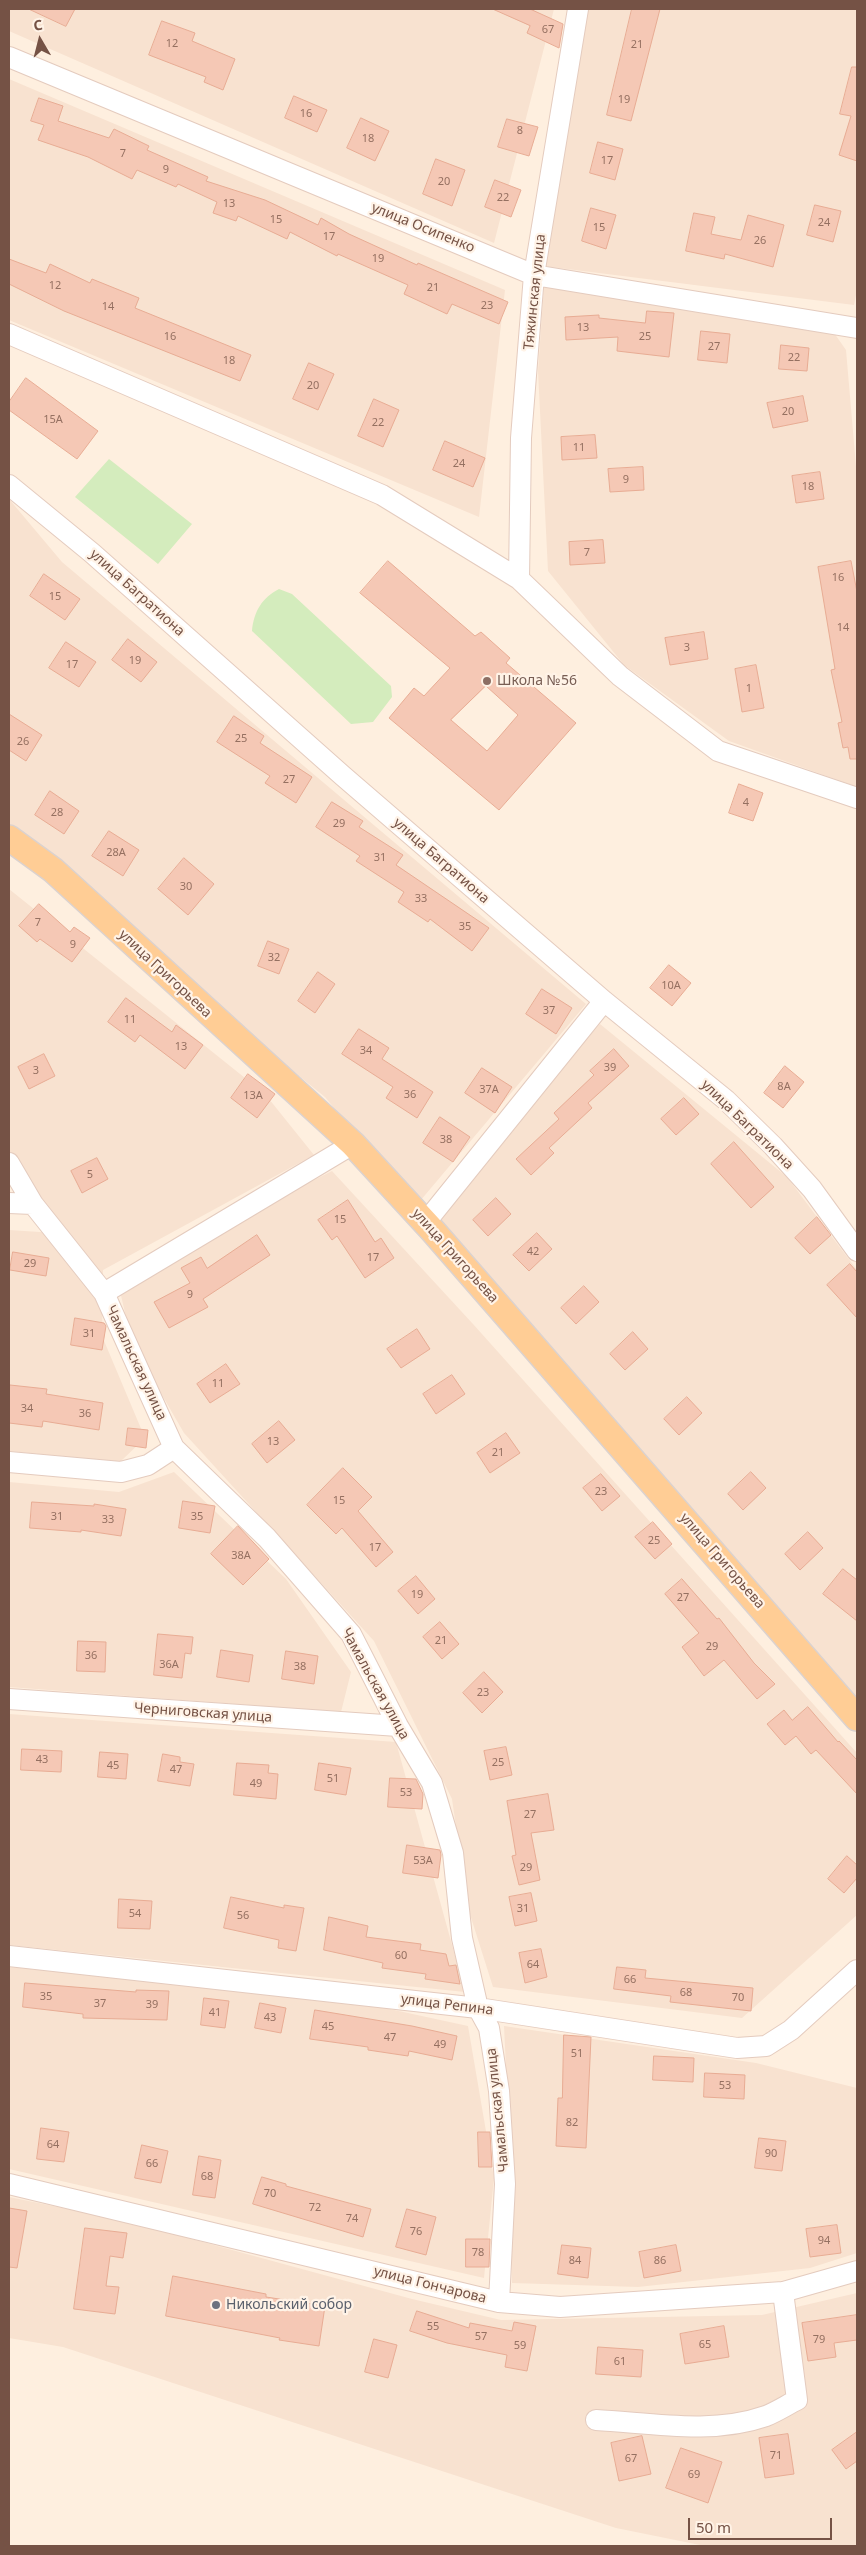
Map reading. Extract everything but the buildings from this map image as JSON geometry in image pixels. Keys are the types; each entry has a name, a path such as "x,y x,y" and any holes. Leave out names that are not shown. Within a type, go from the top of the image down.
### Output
{"main road":[{"name":"улица Григорьева","path":"9,838 53,870 352,1144 424,1223 857,1718"}],"street":[{"name":"Тяжинская улица","path":"519,579 521,438 534,275 578,9"},
{"name":"улица Осипенко","path":"9,57 534,275 857,328"},
{"path":"9,334 382,495 519,579 620,676 718,751 857,798"},
{"name":"улица Багратиона","path":"9,485 92,553 343,776 604,1001 726,1100 773,1146 812,1189 857,1251"},
{"path":"424,1223 604,1001"},
{"path":"104,1293 352,1144"},
{"name":"Чамальская улица","path":"9,1163 33,1204 104,1293 174,1448 267,1538 350,1634 398,1726 432,1783 453,1853 462,1938 478,2008 489,2028 500,2100 505,2184 499,2302"},
{"path":"9,1203 33,1204"},
{"path":"9,1462 120,1472 148,1465 174,1448"},
{"name":"Черниговская улица","path":"9,1700 398,1726"},
{"name":"улица Репина","path":"9,1956 478,2008 737,2048 766,2046 790,2030 857,1970"},
{"name":"улица Гончарова","path":"9,2184 499,2302 560,2307 784,2292 857,2272"},
{"path":"596,2420 720,2426 737,2424 767,2416 797,2400 784,2292"}],"shaded area":[{"path":"9,9 554,9 494,243 9,31"},
{"path":"587,9 857,9 857,290 854,305 527,264"},
{"path":"9,79 505,290 479,517 9,320"},
{"path":"544,286 832,330 846,350 857,478 857,787 729,741 624,665 548,571 538,371"},
{"path":"9,499 62,562 586,1004 415,1207 325,1097 9,842"},
{"path":"9,889 265,1094 314,1155 103,1270 102,1336 145,1438 120,1462 9,1451 9,1230 55,1233 9,1151"},
{"path":"600,1024 787,1177 857,1270 857,1702 427,1220"},
{"path":"332,1171 473,1324 857,1753 857,1915 742,2018 493,1987 468,1908 452,1799 374,1641 184,1433 132,1343 120,1291 138,1269"},
{"path":"174,1472 286,1579 351,1672 341,1712 9,1687 9,1482 119,1492"},
{"path":"9,1714 396,1742 465,1992 9,1945"},
{"path":"9,1967 334,1997 468,2026 494,2178 484,2278 9,2169"},
{"path":"504,2026 756,2063 857,2088 857,2253 810,2268 638,2287 512,2283 511,2171"},
{"path":"9,2197 122,2220 412,2299 501,2320 762,2315 857,2293 857,2546 705,2546 616,2528 63,2347 9,2338"}],"green space":[{"path":"109,459 192,524 158,564 75,497"},
{"path":"279,589 292,594 391,686 392,697 373,722 351,724 252,631 260,606"}],"place":[{"name":"Школа №56","path":"487,681"},
{"name":"Никольский собор","path":"216,2305"}]}
